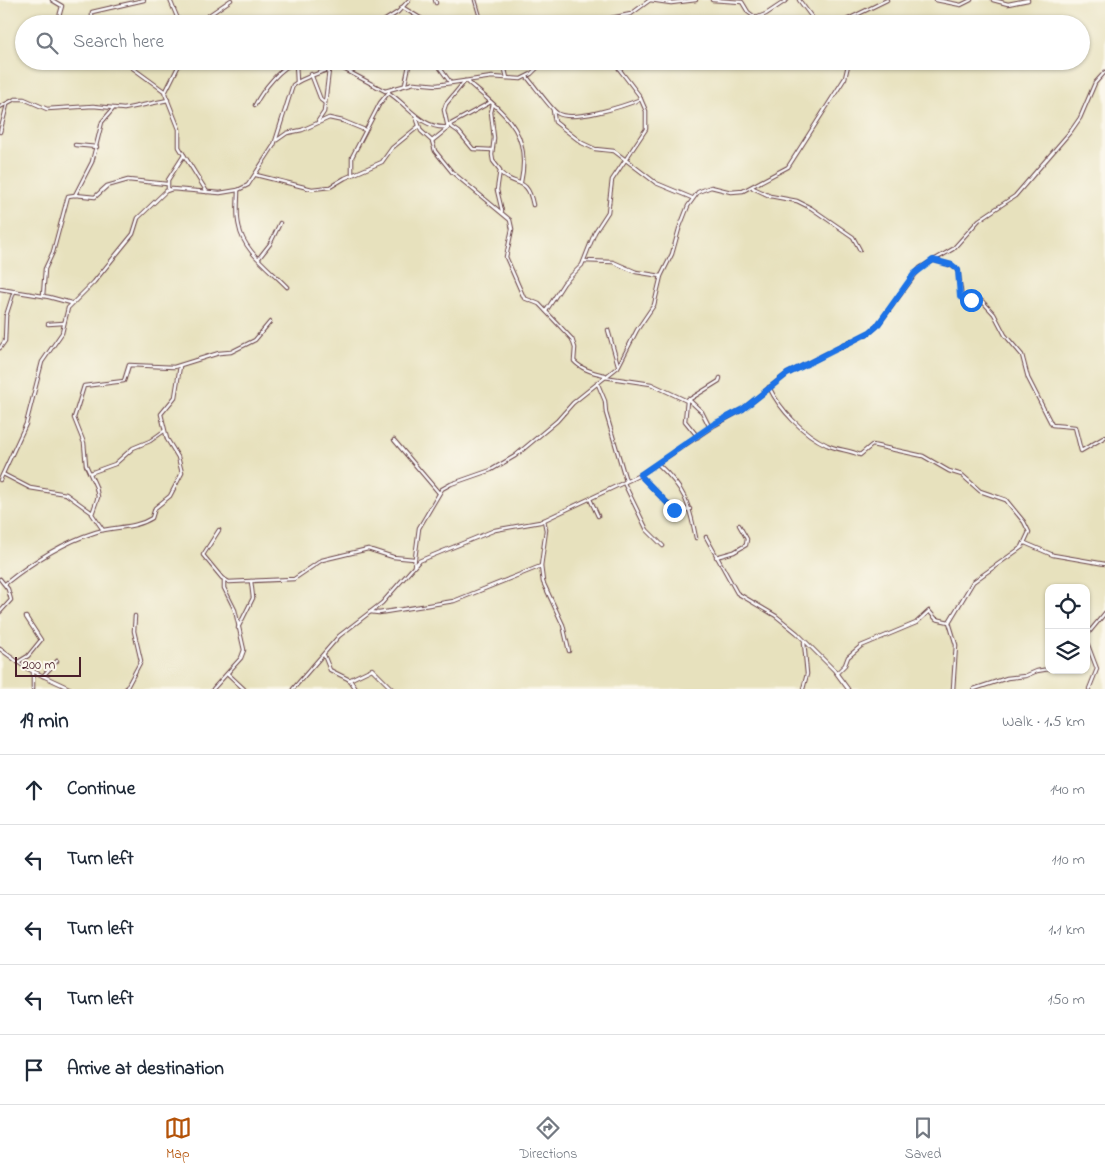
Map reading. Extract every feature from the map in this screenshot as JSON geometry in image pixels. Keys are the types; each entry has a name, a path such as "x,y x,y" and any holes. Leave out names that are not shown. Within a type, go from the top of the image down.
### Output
{"street":[{"path":"52,0 62,6 60,15"},
{"path":"92,15 92,12 144,0"},
{"path":"170,0 176,15"},
{"path":"209,15 231,0"},
{"path":"392,15 409,0"},
{"path":"475,0 479,15"},
{"path":"624,15 632,14 650,0 671,3 696,0"},
{"path":"712,0 742,2 752,15"},
{"path":"764,15 787,0"},
{"path":"799,0 810,15"},
{"path":"856,15 887,0"},
{"path":"936,0 961,4 971,0"},
{"path":"993,0 1008,4 1028,0"},
{"path":"402,8 414,15"},
{"path":"135,70 165,93 179,129 179,147 208,193"},
{"path":"165,93 176,70"},
{"path":"255,104 262,91 283,70"},
{"path":"296,70 297,82"},
{"path":"0,480 26,424 42,362 62,333 66,311 94,282 124,246 133,234 138,218 158,196 168,190 208,193 238,190 248,185 275,141 292,88 297,82 311,74 329,70 324,112 318,121"},
{"path":"346,70 370,85 387,91 401,101 416,117 435,126 448,126 459,132 473,149 492,150"},
{"path":"404,85 408,70"},
{"path":"441,70 450,82"},
{"path":"505,70 507,78"},
{"path":"352,175 352,157 387,91 404,85 437,85 450,82 527,77 534,70"},
{"path":"545,311 564,283 584,261 595,232 608,212 612,180 646,129 647,120 641,99 620,70"},
{"path":"414,566 419,528 439,493 451,484 491,470 515,456 597,382 618,366 637,330 654,305 661,276 672,254 679,229 693,198 708,187 737,192 753,188 786,168 794,160 846,78 847,70"},
{"path":"294,689 349,627 382,603 414,566 423,559 495,530 544,520 640,475 710,428 743,409 769,387 804,364 870,332 877,326 914,274 933,260 953,249 979,220 1015,196 1071,131 1080,118 1095,83 1105,72"},
{"path":"311,74 321,100 325,103"},
{"path":"527,77 553,110 563,116 600,113 641,99"},
{"path":"466,81 514,125 520,137 524,162 520,182"},
{"path":"448,126 444,110 446,104 466,81"},
{"path":"0,107 20,98 47,108 93,106 113,108 143,106 168,100"},
{"path":"432,140 448,126 492,103"},
{"path":"492,103 491,112 494,138 492,161 508,179 520,182 530,194 533,205"},
{"path":"0,132 7,105"},
{"path":"0,107 6,112"},
{"path":"75,195 88,172 97,147 102,122 113,108"},
{"path":"553,110 555,122 567,129 576,140 595,149 614,151 656,183 693,198"},
{"path":"416,117 419,126 432,140 436,154 452,172 503,213 512,224 506,251 512,272 524,298 540,304 572,339 575,348 574,361 577,365 605,376 651,384 688,400 702,412 710,428"},
{"path":"275,141 318,121 334,119 365,130"},
{"path":"255,175 272,181 312,189 330,187 382,162 392,148 419,126"},
{"path":"75,145 97,147"},
{"path":"168,190 167,184 184,155"},
{"path":"500,172 498,190 503,213"},
{"path":"43,296 45,269 53,252 67,199 75,195 95,197 107,186 128,180 167,184"},
{"path":"753,188 770,196 797,201 811,208 852,237 860,250"},
{"path":"238,190 238,218 242,237 287,287"},
{"path":"259,258 270,244 280,223"},
{"path":"933,260 952,265 958,270 962,298 982,301 994,314 1005,334 1022,355 1028,378 1052,425 1075,427 1081,451 1105,437"},
{"path":"584,261 613,262 636,272 661,276"},
{"path":"0,289 43,296 71,304"},
{"path":"0,348 5,341 6,316 14,291"},
{"path":"48,324 64,322"},
{"path":"91,512 98,497 86,464 84,443 74,418 84,386 124,381 128,368 132,365 156,368 180,366 219,353 237,350 255,340 270,322"},
{"path":"608,330 618,366"},
{"path":"5,584 58,549 103,530 133,526 150,519 155,508 170,496 182,473 181,463 164,431 160,414 176,394 180,366"},
{"path":"698,437 685,418 688,400 720,381 720,378"},
{"path":"597,382 605,401 606,413 625,482 647,530 663,546"},
{"path":"769,387 784,412 805,431 827,445 860,455 872,445 923,456 941,467 962,475 980,491 1006,500 1028,529 1025,542 1013,554 973,582 949,622 956,645 953,689"},
{"path":"90,472 115,464 132,448 150,441 164,431"},
{"path":"394,440 439,493"},
{"path":"658,464 676,482 690,509 696,538"},
{"path":"3,474 30,488 66,494 91,512 103,530"},
{"path":"640,475 674,510 678,512 690,509"},
{"path":"590,498 598,516"},
{"path":"544,520 546,530 541,566 543,582 563,625 569,651"},
{"path":"716,557 734,552 746,545 748,539 740,525"},
{"path":"219,530 203,555 224,580 233,582 294,579 322,560 368,549 393,557 414,559"},
{"path":"706,537 737,593 776,616 837,673 842,683 848,689"},
{"path":"1025,542 1053,556 1105,564"},
{"path":"370,612 379,614 454,601 541,566"},
{"path":"0,579 5,584 11,600 0,612"},
{"path":"213,689 241,658 244,650 235,610 224,588 224,580"},
{"path":"238,628 253,598 251,580"},
{"path":"837,673 846,665 848,657 861,646 910,626 930,611 936,619 949,622"},
{"path":"1090,633 1105,614"},
{"path":"126,689 141,661 134,631 135,616"},
{"path":"18,662 28,656 41,640 26,617"},
{"path":"803,689 807,674 804,641"},
{"path":"1089,689 1097,669 1090,649"},
{"path":"0,650 33,672 71,689"},
{"path":"324,655 330,670 349,680 356,689"},
{"path":"43,676 57,661"},
{"path":"349,680 374,670 392,689"},
{"path":"974,689 1007,678 1025,676 1045,670"},
{"path":"33,672 33,689"},
{"path":"228,674 244,689"}],"route":[{"path":"674,510 640,475 703,434 714,424 743,409 787,374 819,356 870,332 877,326 907,282 920,268 933,260 940,264 952,265 959,273 960,297 971,300"}]}
